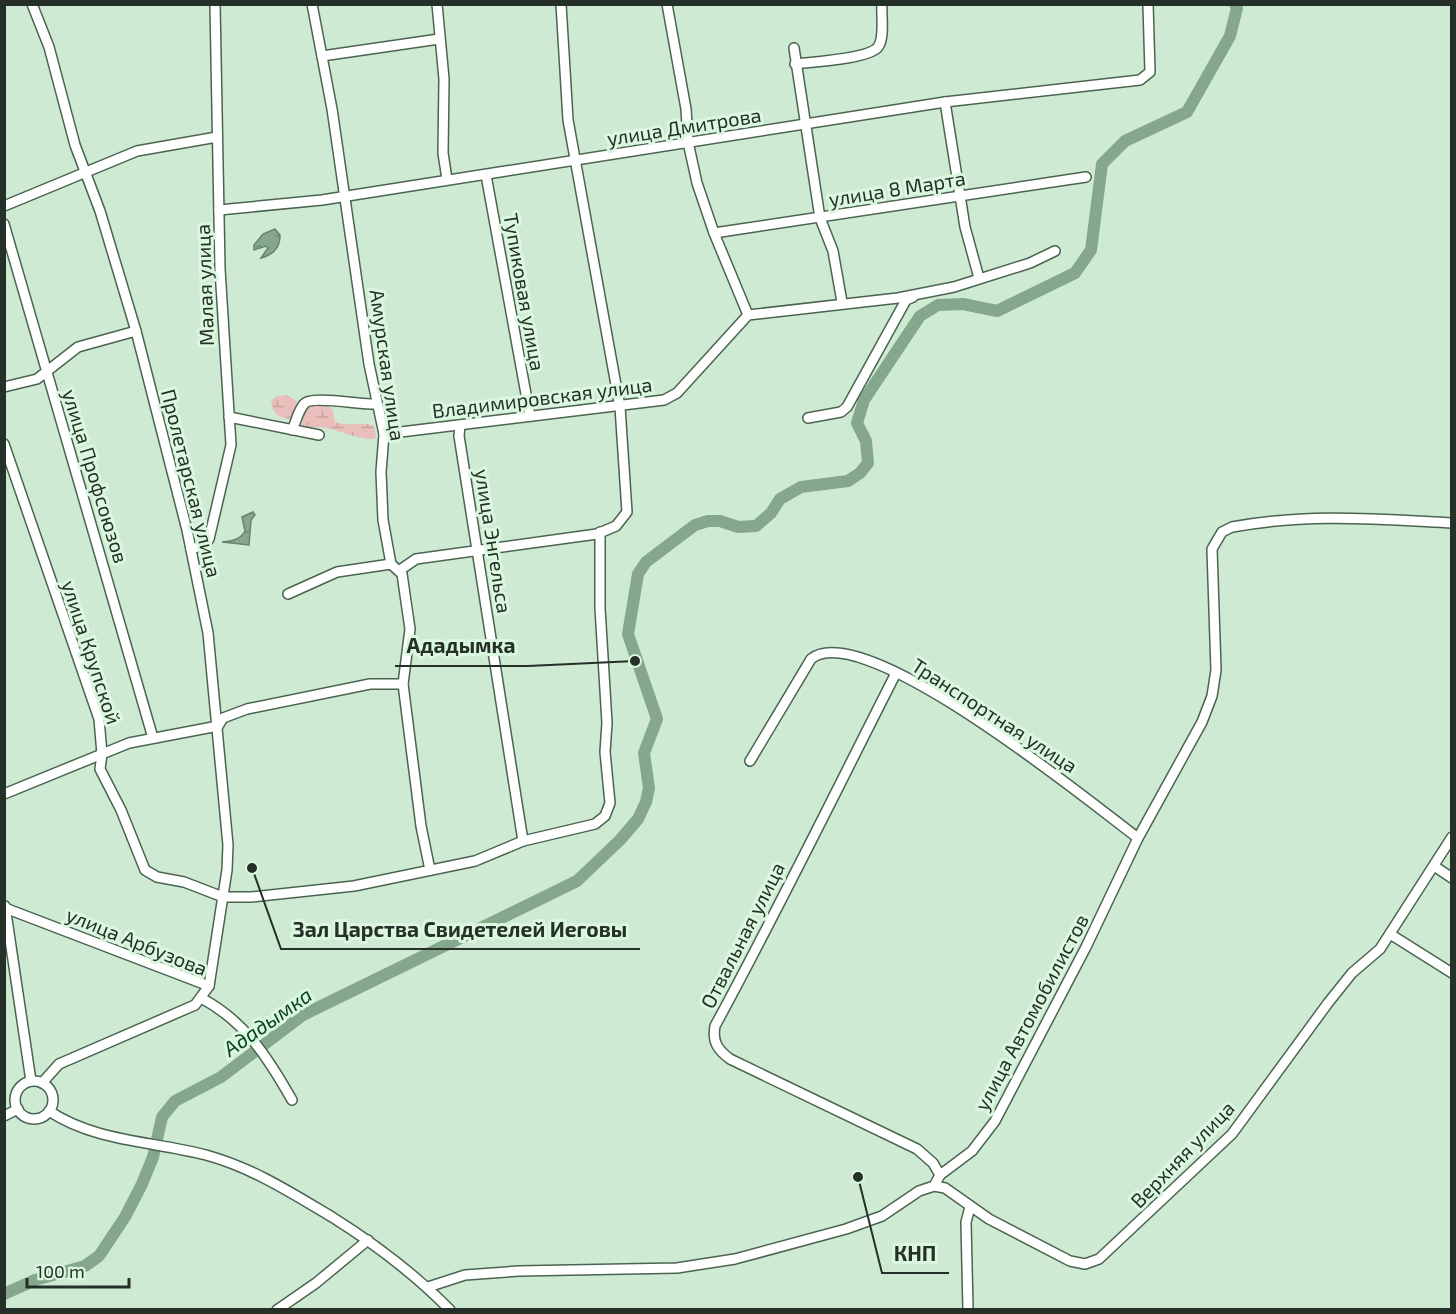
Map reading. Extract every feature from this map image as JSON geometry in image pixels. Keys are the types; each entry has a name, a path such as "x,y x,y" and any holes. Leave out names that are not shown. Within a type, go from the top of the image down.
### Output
{"street":[{"name":"Пролетарская улица","path":"32,4 49,47 84,171 100,211 136,331 191,549 208,633 228,845 223,897 209,986"},
{"name":"Малая улица","path":"191,549 205,545 212,532 231,445 223,346 214,4"},
{"name":"Амурская улица","path":"312,4 346,196 362,320 384,434 381,472 383,520 410,629 403,684 421,826 430,870"},
{"path":"437,4 444,79 443,153 447,179"},
{"path":"288,594 337,572 395,567 416,559 600,532 616,526 627,512 620,407 568,120 561,4"},
{"path":"667,4 686,109 688,142 697,183 714,233 748,315 918,294 966,285 979,278 1030,263 1055,251"},
{"path":"795,64 863,55 875,50 881,41 882,4"},
{"name":"улица Дмитрова","path":"219,210 291,204 447,179 577,162 688,142 945,102 1140,80 1150,72 1148,4"},
{"path":"322,56 439,39"},
{"path":"794,48 820,218 833,251 842,302"},
{"path":"945,102 960,197 979,278"},
{"path":"4,206 137,151 217,137"},
{"name":"Тупиковая улица","path":"486,175 530,416"},
{"name":"улица 8 Марта","path":"714,233 1086,177"},
{"name":"улица Профсоюзов","path":"4,224 153,738"},
{"path":"808,418 841,412 847,407 906,300 918,294"},
{"name":"Владимировская улица","path":"384,434 664,400 677,393 748,315"},
{"path":"4,387 37,379 78,347 136,331"},
{"path":"292,430 304,402 313,398 356,405 377,404"},
{"path":"229,417 319,435"},
{"name":"улица Энгельса","path":"460,425 459,436 523,841"},
{"name":"улица Крупской","path":"4,444 99,719 102,754 100,769 121,810 145,870 157,877 184,882 223,897 252,897 354,886 475,861 523,841 595,824 605,816 610,803 604,752 607,723 600,608 600,532"},
{"name":"улица Автомобилистов","path":"934,1186 940,1175 972,1150 995,1121 1086,947 1138,838 1202,723 1212,696 1216,670 1211,565 1212,549 1222,532 1270,520 1309,517 1344,516 1452,523"},
{"name":"Транспортная улица","path":"750,761 811,659 819,652 867,659 943,699 1028,753 1138,838"},
{"name":"Отвальная улица","path":"896,673 798,865 780,906 715,1026 714,1039 720,1052 730,1059 917,1149 933,1163 940,1175"},
{"path":"4,794 129,743 218,726 223,718 247,709 370,684 403,684"},
{"name":"Верхняя улица","path":"934,1186 956,1195 970,1208 1070,1261 1085,1264 1099,1259 1232,1134 1352,973 1380,949 1452,837"},
{"path":"1434,866 1452,878"},
{"name":"улица Арбузова","path":"31,1081 5,907 209,986 195,1005 59,1064 42,1083"},
{"path":"1390,934 1452,973"},
{"path":"201,998 223,1010 245,1029 265,1054 292,1100"},
{"path":"31,1081 42,1083 52,1095 49,1111 33,1119 24,1116 15,1102 17,1092 31,1081"},
{"path":"4,1116 18,1109"},
{"path":"49,1111 82,1130 239,1165 265,1176 368,1240 428,1287 450,1310"},
{"path":"428,1287 465,1275 519,1271 677,1268 735,1259 846,1230 882,1216 919,1191 934,1186"},
{"path":"968,1310 966,1222 970,1208"},
{"path":"277,1310 316,1284 368,1240"}],"green space":[{"path":"286,395 297,401 291,420 277,414 271,401 277,396"},
{"path":"312,404 326,404 333,410 335,422 373,425 376,433 375,439 360,438 325,428 300,428 306,409"}],"water":[{"path":"275,229 280,235 277,247 272,253 261,258 268,248 266,246 254,250 254,245 263,234"},
{"path":"253,512 255,515 251,520 249,545 222,542 241,536 245,531 242,517"}],"waterway":[{"name":"Ададымка","path":"4,1294 35,1280 85,1266 99,1256 125,1217 142,1184 153,1157 162,1117 175,1101 221,1077 303,1015 577,881 620,840 638,819 646,802 649,788 644,753 657,719 628,634 638,574 646,562 695,525 708,521 720,521 738,527 756,526 771,513 780,499 801,487 848,481 860,473 868,463 866,441 857,423 864,400 920,316 938,305 963,304 997,311 1075,273 1091,250 1102,164 1125,141 1187,112 1230,36 1237,8 1235,4"}],"place":[{"name":"Ададымка","path":"635,661"},
{"name":"Зал Царства Свидетелей Иеговы","path":"252,868"},
{"name":"КНП","path":"858,1177"}]}
